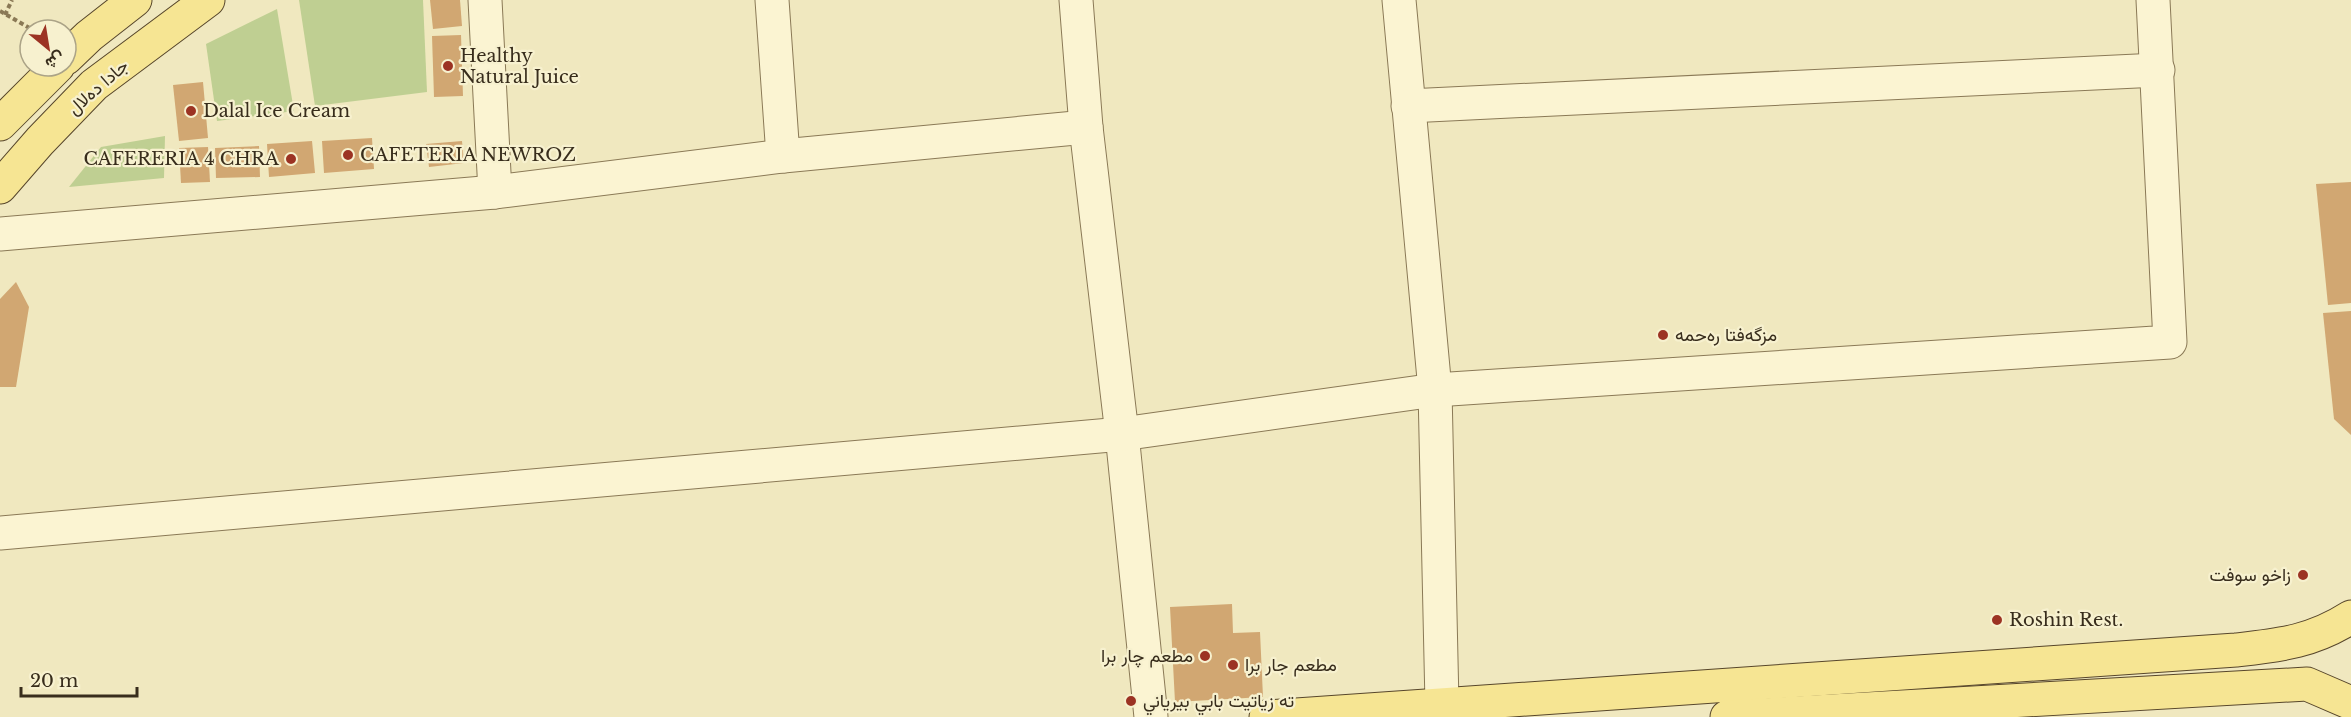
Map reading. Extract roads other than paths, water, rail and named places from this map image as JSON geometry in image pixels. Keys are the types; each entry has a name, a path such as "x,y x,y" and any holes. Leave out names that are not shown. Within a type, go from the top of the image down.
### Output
{"main road":[{"path":"78,48 135,0"},
{"name":"جادا دەلال","path":"0,187 94,85 208,0"},
{"path":"0,124 46,78"},
{"path":"1266,717 2236,650 2292,644 2333,629 2351,617"},
{"path":"1727,717 2307,684 2351,703"}],"street":[{"path":"484,0 495,192"},
{"path":"772,0 783,156"},
{"path":"1076,0 1086,127 1122,434 1151,717"},
{"path":"1399,0 1435,390 1442,704"},
{"path":"0,533 1122,434 1435,390 2170,342 2158,70 2152,0"},
{"path":"1408,106 2158,70"},
{"path":"0,234 495,192 783,156 1086,127"}],"place":[{"name":"Healthy Natural Juice","path":"448,66"},
{"name":"Dalal Ice Cream","path":"191,111"},
{"name":"CAFETERIA NEWROZ","path":"348,155"},
{"name":"CAFERERIA 4 CHRA","path":"291,159"},
{"name":"مزگەفتا رەحمە","path":"1663,335"},
{"name":"زاخو سوفت","path":"2303,575"},
{"name":"Roshin Rest.","path":"1997,620"},
{"name":"مطعم چار برا","path":"1205,656"},
{"name":"مطعم جار برا","path":"1233,665"},
{"name":"ته زياتيت بابي بيرياني","path":"1131,701"}]}
